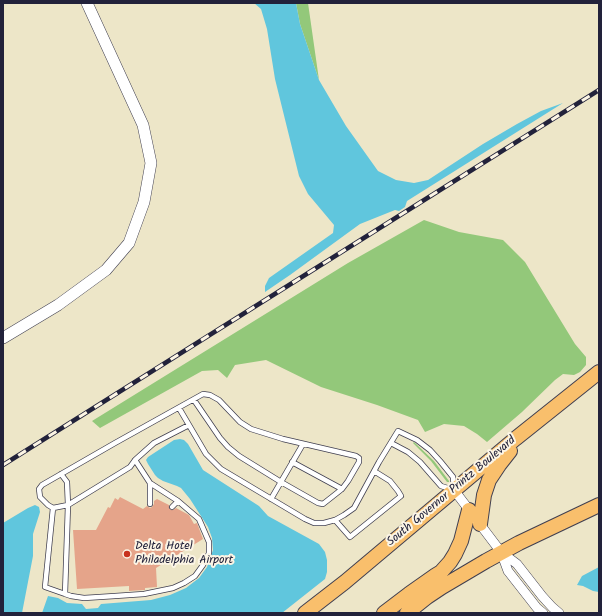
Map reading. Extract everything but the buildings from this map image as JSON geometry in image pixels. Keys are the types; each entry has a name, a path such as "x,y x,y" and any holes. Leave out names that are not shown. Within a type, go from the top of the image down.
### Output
{"main road":[{"name":"South Governor Printz Boulevard","path":"305,613 345,582 536,422 599,372"},
{"path":"480,524 485,490 492,474 536,422"},
{"path":"407,613 442,587 501,552 599,505"},
{"path":"384,613 436,575 450,562 461,541 469,510"}],"street":[{"path":"3,338 58,305 106,270 129,243 144,202 151,163 142,125 87,3"},
{"path":"454,490 501,552 517,564 542,596 559,613"},
{"path":"501,552 508,571 542,613"}],"lane":[{"path":"189,425 154,443 130,466 68,505 53,508 40,497 39,489 42,485 203,394 210,395 219,400 240,422 251,429 283,439 356,456 359,458 359,462 342,489 323,504 318,503 239,456 228,447 220,438 194,400"},
{"path":"178,408 206,454 214,462 305,519 314,523 324,523 336,520 354,508 374,471 391,442 398,431 417,440 430,450 453,477 454,490 441,486 420,462 408,452 391,442"},
{"path":"271,498 303,444"},
{"path":"53,508 45,587 71,596 84,598 144,594 173,588 184,583 195,576 203,565 209,553 209,542 199,519 178,501 150,483 135,460"},
{"path":"292,462 342,489"},
{"path":"336,520 350,537 402,496 390,481 374,471"},
{"path":"61,474 67,482 68,505 65,594"},
{"path":"150,483 150,504"},
{"path":"172,507 178,501"}],"green space":[{"path":"296,3 308,3 319,80 300,24"},
{"path":"424,220 459,232 503,240 525,262 575,344 586,357 586,365 580,372 574,375 563,374 555,380 522,412 487,442 464,426 444,424 425,432 418,420 321,387 266,360 235,365 227,378 218,370 202,371 100,428 92,421 348,263"},
{"path":"414,442 434,461 449,482 447,482 431,461 413,443"}],"water":[{"path":"254,3 296,3 300,24 319,80 346,126 378,171 396,180 414,183 428,180 517,124 541,111 563,103 407,201 405,207 399,211 395,210 360,224 265,292 265,286 269,278 333,233 334,225 308,194 299,176 275,79 267,29 261,9"},
{"path":"174,440 184,440 188,444 203,470 259,506 268,516 319,544 325,552 327,560 327,572 325,579 282,613 42,613 48,596 58,598 67,603 82,604 86,609 98,608 101,604 151,600 170,595 186,588 199,578 207,567 213,550 212,538 208,527 181,488 158,478 146,460 148,457"},
{"path":"35,505 39,507 40,512 33,534 33,556 22,613 3,613 3,523"},
{"path":"599,567 599,592 577,585 582,576"}],"railway":[{"path":"3,465 599,90"}],"place":[{"name":"Delta Hotel Philadelphia Airport","path":"127,554"}]}
